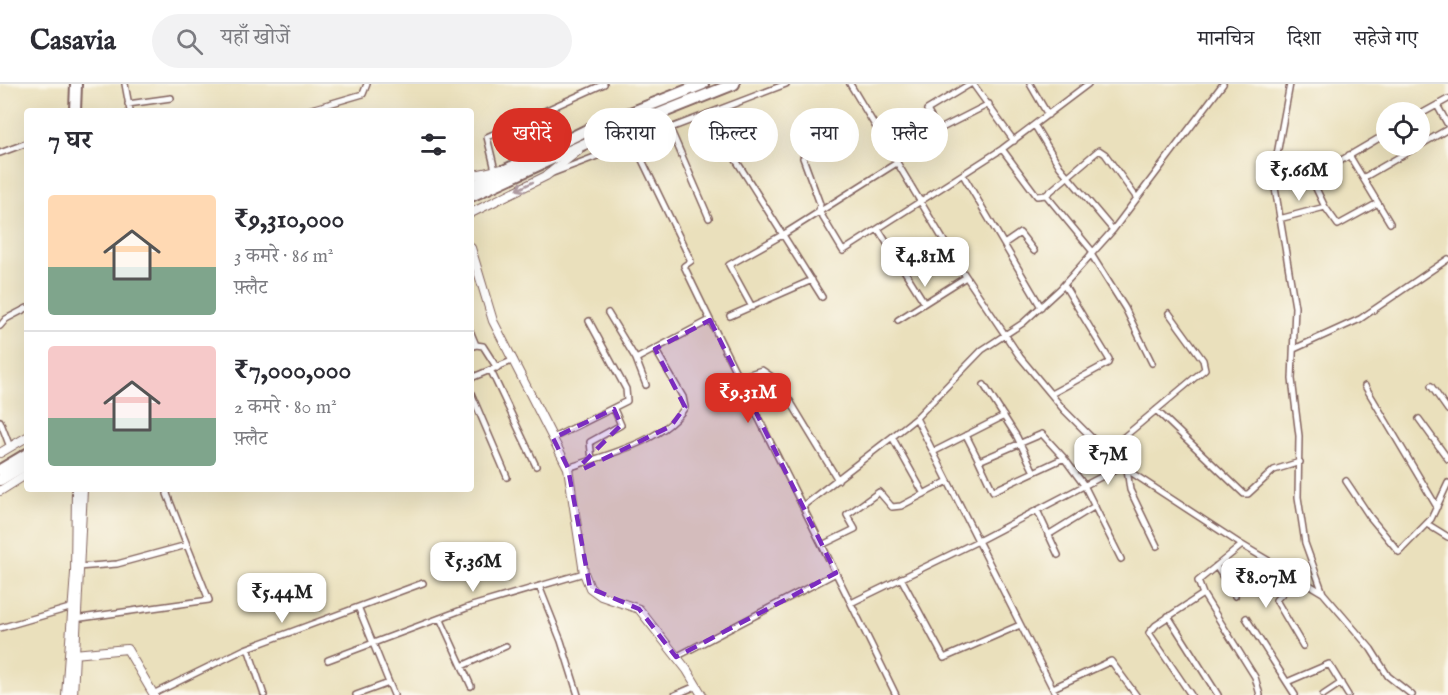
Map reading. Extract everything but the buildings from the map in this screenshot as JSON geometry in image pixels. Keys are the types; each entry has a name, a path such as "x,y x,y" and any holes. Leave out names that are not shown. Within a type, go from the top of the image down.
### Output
{"highway":[{"path":"75,108 76,84"},
{"path":"81,84 81,108"},
{"path":"474,186 585,131 682,88 703,84"},
{"path":"674,108 734,84"},
{"path":"474,195 584,144"},
{"path":"0,470 24,459"},
{"path":"0,480 24,460"}],"street":[{"path":"124,84 129,108"},
{"path":"315,108 363,94 368,84"},
{"path":"495,170 487,137 604,84"},
{"path":"723,108 786,84"},
{"path":"850,84 871,121"},
{"path":"929,108 971,84 989,104 1014,141"},
{"path":"804,162 820,204 819,211 843,251 1014,141 1048,116 1079,87 1088,84"},
{"path":"804,506 916,418 982,350 1005,336 1064,285 1113,230 1223,84"},
{"path":"1290,84 1273,176 1295,307 1292,379 1300,462 1298,497 1305,543 1323,593"},
{"path":"1033,85 1048,116"},
{"path":"128,104 171,98"},
{"path":"1430,109 1448,99"},
{"path":"948,126 989,104"},
{"path":"1363,178 1448,127 1437,105"},
{"path":"1035,126 1067,175 1113,230"},
{"path":"1376,139 1311,178 1325,207 1338,225 1378,203"},
{"path":"0,153 24,144"},
{"path":"676,144 709,218"},
{"path":"546,176 584,146"},
{"path":"1002,149 1034,193 1041,197 1094,152 1102,151 1137,196"},
{"path":"1349,154 1390,223"},
{"path":"474,212 546,176 584,161"},
{"path":"642,162 691,261 684,266 737,378 804,506 896,695"},
{"path":"736,162 784,234 822,297"},
{"path":"752,307 729,265 784,234 895,164 1005,336 1051,394 1106,452 1124,468 1242,545 1323,593 1371,649 1388,676 1412,695"},
{"path":"474,175 513,166"},
{"path":"963,175 1004,244 1009,257 1041,307"},
{"path":"1046,195 1092,253 1130,317 1152,363"},
{"path":"1280,219 1325,207"},
{"path":"878,229 924,302"},
{"path":"1004,244 1020,233 1034,252"},
{"path":"474,258 493,321 568,468 584,573 590,588 601,596 639,609 702,695"},
{"path":"1294,349 1360,319 1448,259"},
{"path":"898,320 966,277"},
{"path":"730,316 812,280"},
{"path":"1051,394 1104,366 1109,359 1064,285"},
{"path":"0,326 6,319 24,310"},
{"path":"608,312 636,359 646,385"},
{"path":"1106,452 1206,365 1169,313"},
{"path":"636,359 710,320"},
{"path":"553,438 623,405 628,396 589,321"},
{"path":"474,346 483,346 497,368"},
{"path":"568,468 624,449 671,426 686,407 683,397 655,349"},
{"path":"474,377 514,360"},
{"path":"491,370 536,466"},
{"path":"737,378 762,370 778,381 838,480"},
{"path":"984,385 1004,416 1034,472"},
{"path":"1365,386 1437,507"},
{"path":"1431,386 1448,410"},
{"path":"474,400 507,477"},
{"path":"592,460 590,442 621,425 614,409"},
{"path":"1156,410 1244,494 1248,494 1274,470 1300,462"},
{"path":"933,452 1004,416"},
{"path":"916,418 1056,695"},
{"path":"1419,419 1448,459"},
{"path":"0,421 10,447"},
{"path":"979,461 1044,434 1084,485 1121,559"},
{"path":"966,435 993,491 1064,458"},
{"path":"892,437 924,494"},
{"path":"0,453 24,439"},
{"path":"851,603 978,541 1084,485 1124,468"},
{"path":"1124,468 1130,490 1157,546"},
{"path":"0,491 24,476"},
{"path":"1346,481 1370,517 1398,552 1427,524 1448,483"},
{"path":"822,545 855,529 847,515 879,492 892,507 901,506 948,482"},
{"path":"75,619 73,607 78,567 76,492"},
{"path":"73,695 73,654 83,492"},
{"path":"75,619 209,600 167,492"},
{"path":"1048,535 1095,506"},
{"path":"1036,510 1058,555"},
{"path":"1427,524 1448,537"},
{"path":"78,567 117,564 187,545"},
{"path":"1242,545 1198,581 1203,594 1255,677 1260,695"},
{"path":"1216,566 1235,596"},
{"path":"328,660 472,606 584,573"},
{"path":"676,657 836,573"},
{"path":"1298,577 1276,600 1303,646"},
{"path":"902,578 944,658 1020,624"},
{"path":"73,654 127,649 153,694 248,648 359,609 423,583"},
{"path":"539,586 561,641 578,695"},
{"path":"1191,695 1149,633 1168,616 1203,594"},
{"path":"0,628 73,607"},
{"path":"359,609 394,695"},
{"path":"1168,616 1218,695"},
{"path":"440,618 471,686"},
{"path":"1246,618 1295,695"},
{"path":"462,666 506,646"},
{"path":"248,648 264,695"},
{"path":"66,695 73,654"},
{"path":"1053,688 1111,661 1136,695"},
{"path":"1287,681 1329,664 1348,695"},
{"path":"356,695 389,682"},
{"path":"1323,695 1341,683"},
{"path":"675,695 696,686"}],"highlighted area":[{"path":"710,320 836,573 676,657 639,609 590,588 568,468 553,438 614,409 621,425 581,465 583,469 671,426 685,407 655,349"}]}
